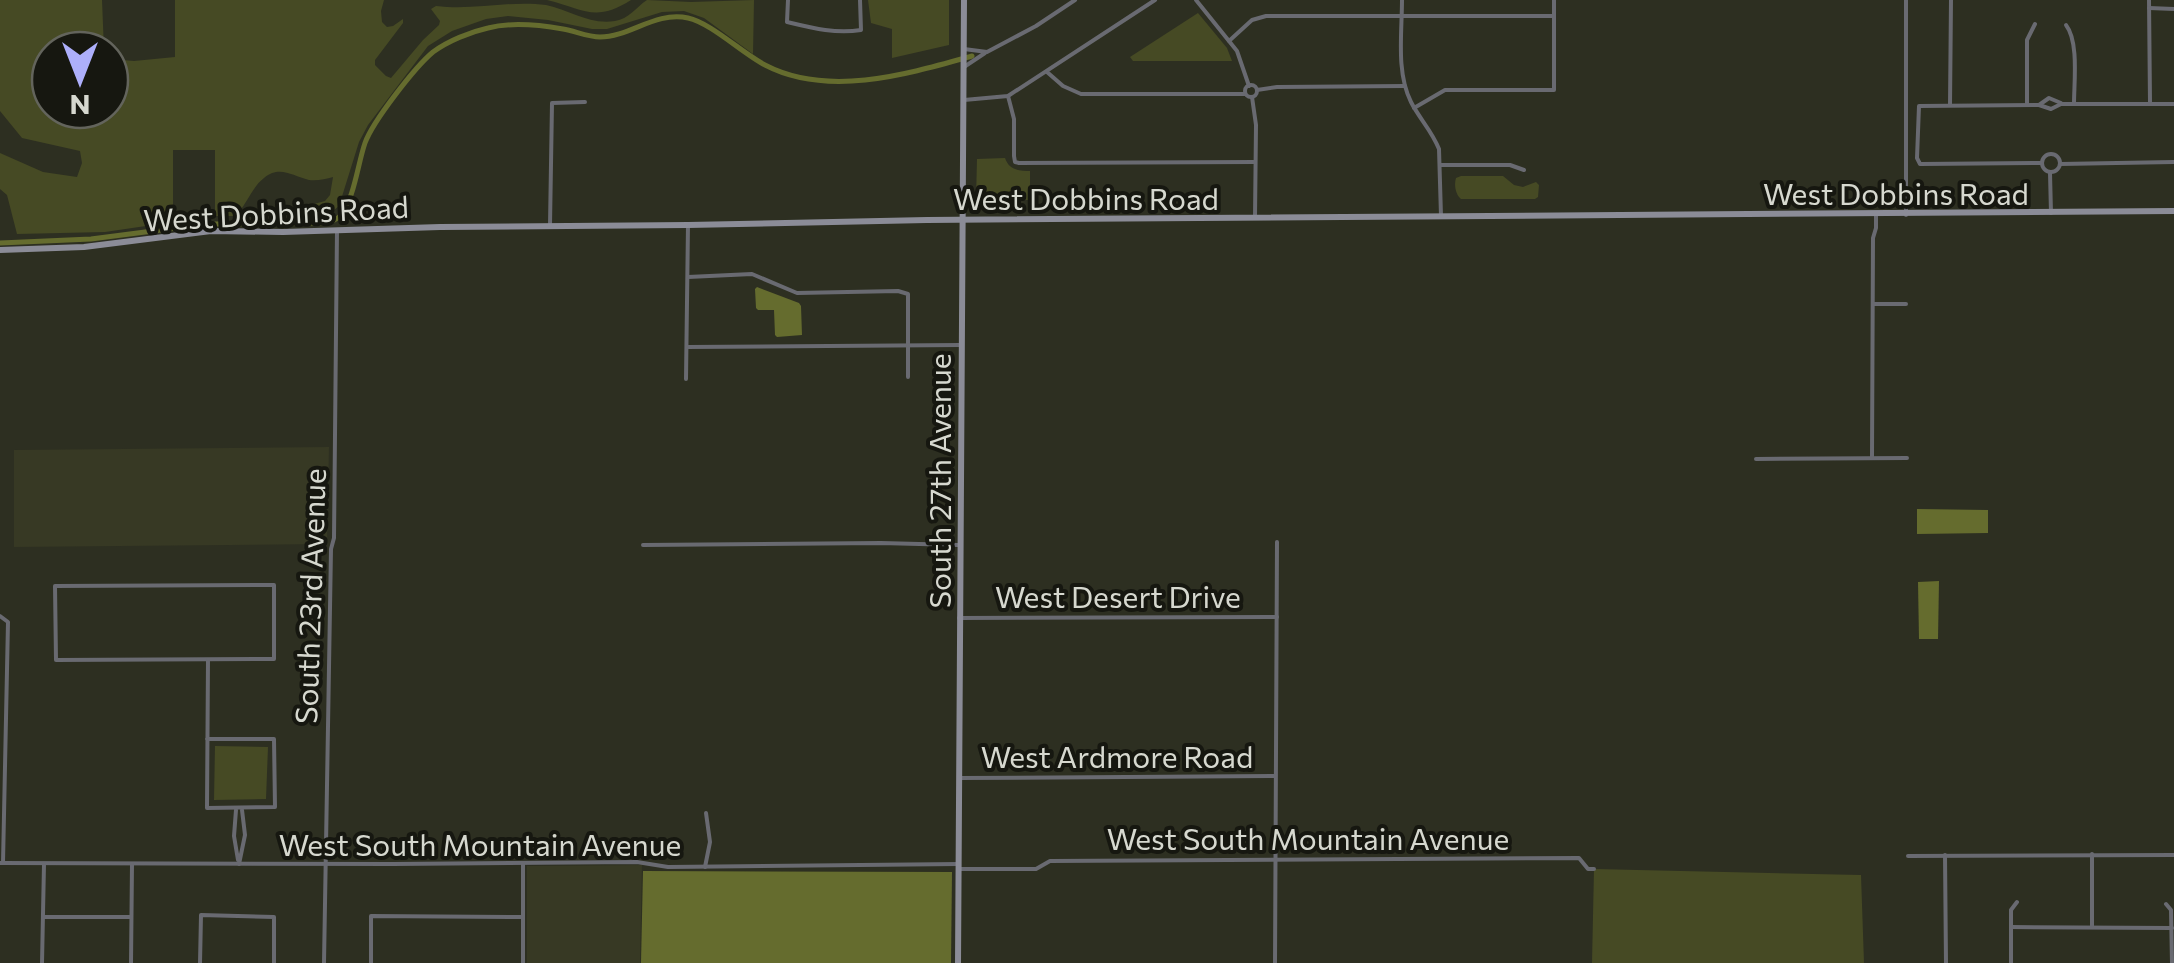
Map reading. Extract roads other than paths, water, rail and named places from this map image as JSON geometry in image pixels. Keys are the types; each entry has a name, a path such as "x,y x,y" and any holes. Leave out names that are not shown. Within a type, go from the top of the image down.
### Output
{"main road":[{"name":"South 27th Avenue","path":"958,963 964,0"},
{"name":"West Dobbins Road","path":"0,250 84,247 189,232 550,225 2174,212"}],"street":[{"path":"788,0 787,22 824,32 861,30 860,0"},
{"path":"964,58 987,52 1076,0"},
{"path":"964,100 1008,96 1155,0"},
{"path":"1196,0 1242,62 1248,86 1245,94"},
{"path":"1402,0 1405,86 1414,108 1435,139 1441,165 1441,217"},
{"path":"1414,108 1445,90 1554,90 1554,0"},
{"path":"1906,0 1906,215"},
{"path":"1950,105 1951,0"},
{"path":"2150,0 2150,103"},
{"path":"2149,8 2174,8"},
{"path":"1229,41 1252,20 1266,16 1554,16"},
{"path":"2027,105 2027,40 2034,24"},
{"path":"2066,26 2073,40 2074,104"},
{"path":"964,58 987,52"},
{"path":"1047,71 1071,91 1089,95 1245,94 1252,98"},
{"path":"1248,86 1257,90"},
{"path":"1257,90 1405,86"},
{"path":"1252,98 1257,90"},
{"path":"1008,96 1014,119 1015,162 1255,162"},
{"path":"1252,98 1256,125 1255,218"},
{"path":"2041,163 1920,164 1916,158 1918,106 2027,105 2050,98 2061,104"},
{"path":"550,225 552,103 585,102"},
{"path":"2039,104 2051,109 2061,104 2174,104"},
{"path":"2051,153 2059,158 2060,164 2050,172 2041,163 2051,153"},
{"path":"2060,164 2174,162"},
{"path":"1441,165 1510,165 1524,170"},
{"path":"2050,172 2051,213"},
{"path":"1872,458 1876,215"},
{"path":"686,378 688,225"},
{"name":"South 23rd Avenue","path":"324,963 338,230"},
{"path":"688,277 752,274 797,293 908,294 908,377"},
{"path":"1873,304 1906,304"},
{"path":"687,347 961,345"},
{"path":"1756,459 1907,458"},
{"path":"1276,963 1277,542"},
{"path":"643,545 960,546"},
{"path":"274,585 274,659 208,660 56,660 55,586 274,585"},
{"path":"0,616 8,622 2,864"},
{"name":"West Desert Drive","path":"959,618 1277,617"},
{"path":"207,739 274,739 274,807 207,808 207,739 208,660"},
{"name":"West Ardmore Road","path":"959,778 1276,776"},
{"path":"239,808 245,834 239,864"},
{"path":"239,808 234,836 239,864"},
{"path":"705,867 710,842 706,813"},
{"path":"2092,854 2092,928"},
{"path":"1946,855 1946,963"},
{"path":"1908,856 2174,856"},
{"name":"West South Mountain Avenue","path":"2,864 637,862 668,868 1036,869 1050,861 1580,858 1588,869 1594,869"},
{"path":"42,963 44,864"},
{"path":"131,963 132,864"},
{"path":"523,864 523,963"},
{"path":"2010,963 2012,910 2017,902"},
{"path":"2166,904 2171,910 2172,963"},
{"path":"200,963 201,915 274,917 274,963"},
{"path":"371,963 371,916 523,917"},
{"path":"43,917 131,917"},
{"path":"2011,927 2172,928"}],"waterway":[{"path":"321,223 341,215 369,133 406,82 433,52 481,30 535,25 600,37 665,18 688,18 765,65 815,80 868,80 972,56"},
{"path":"215,224 315,223"},
{"path":"0,243 91,239 207,224"}]}
